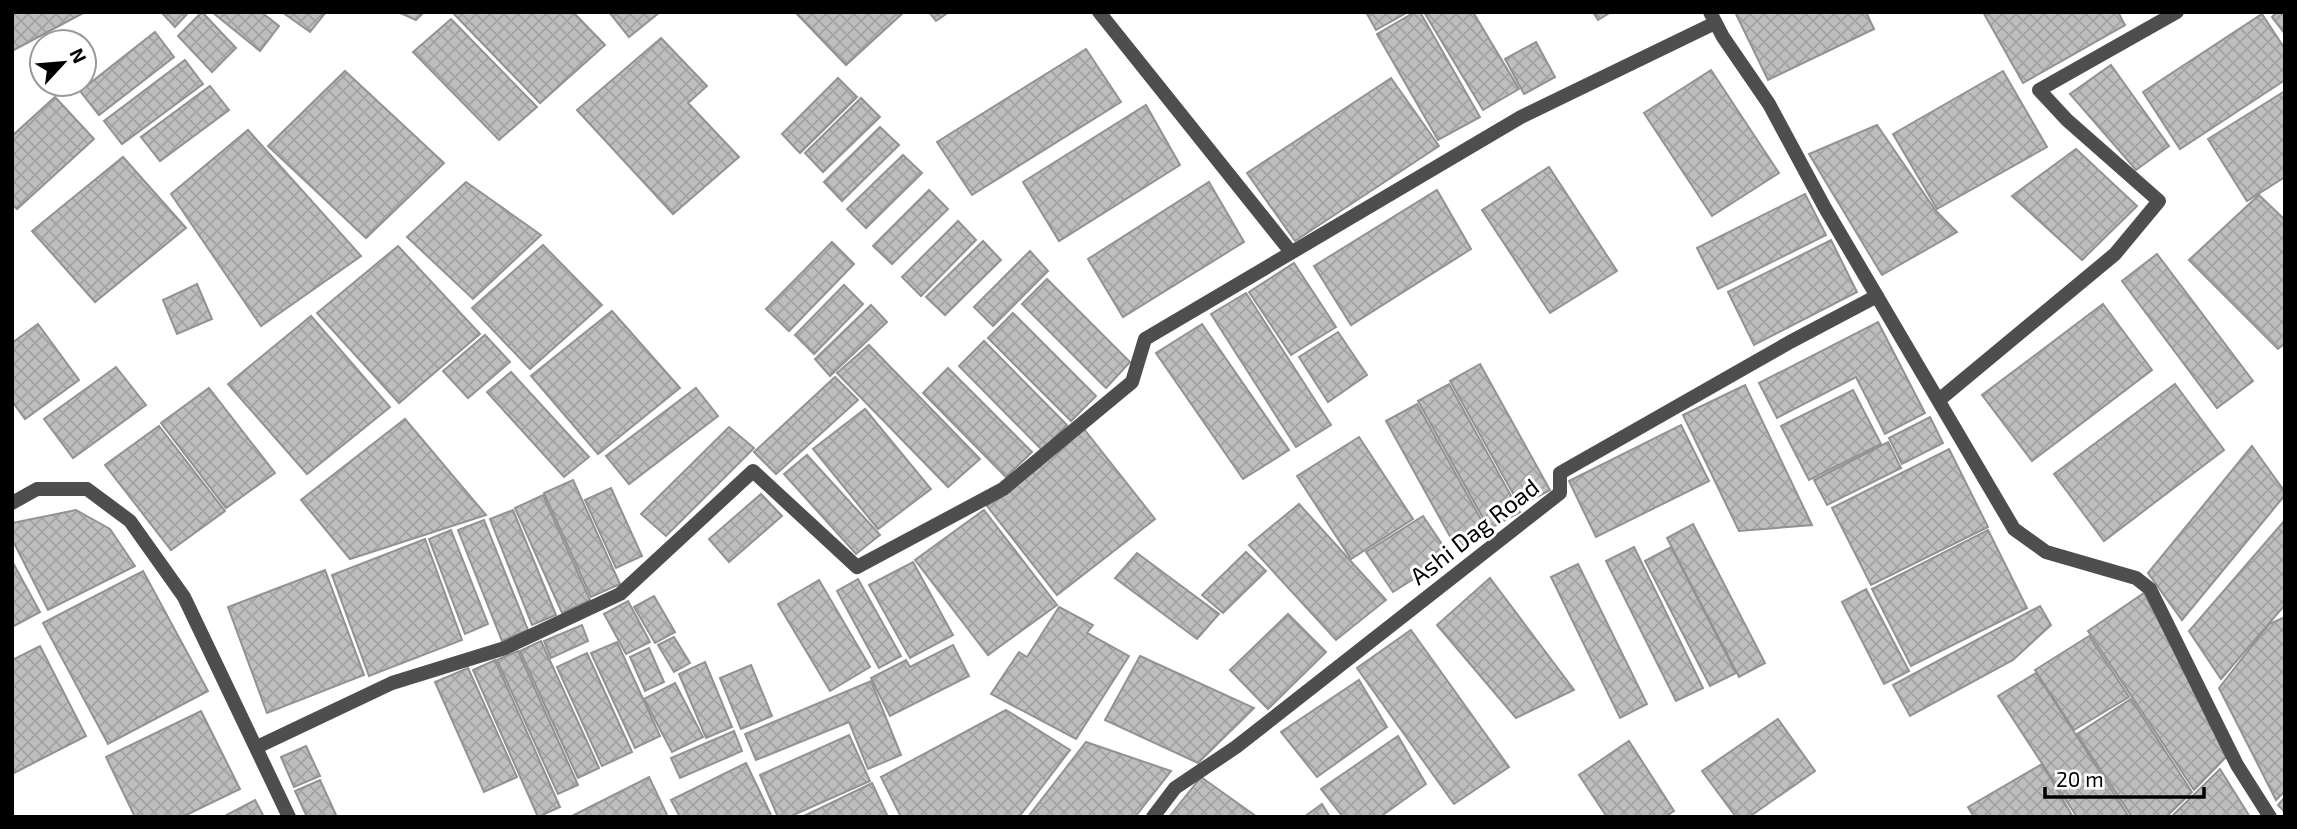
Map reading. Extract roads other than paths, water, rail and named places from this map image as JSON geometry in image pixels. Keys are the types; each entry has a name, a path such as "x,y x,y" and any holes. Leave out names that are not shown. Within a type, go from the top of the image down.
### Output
{"street":[{"path":"1099,12 1291,253"},
{"path":"1939,400 2115,254 2159,201 2067,120 2039,90 2177,12"},
{"path":"257,747 391,683 505,648 620,594 753,471 857,567 1003,489 1132,382 1144,339 1521,117 1713,18 1769,104 1825,208 2014,529 2046,552 2136,578 2150,589 2237,765 2270,817"},
{"name":"Ashi Dag Road","path":"1153,817 1175,788 1236,747 1560,493 1560,473 1790,342 1877,296"},
{"path":"12,503 37,489 88,489 130,521 184,597 289,817"}]}
